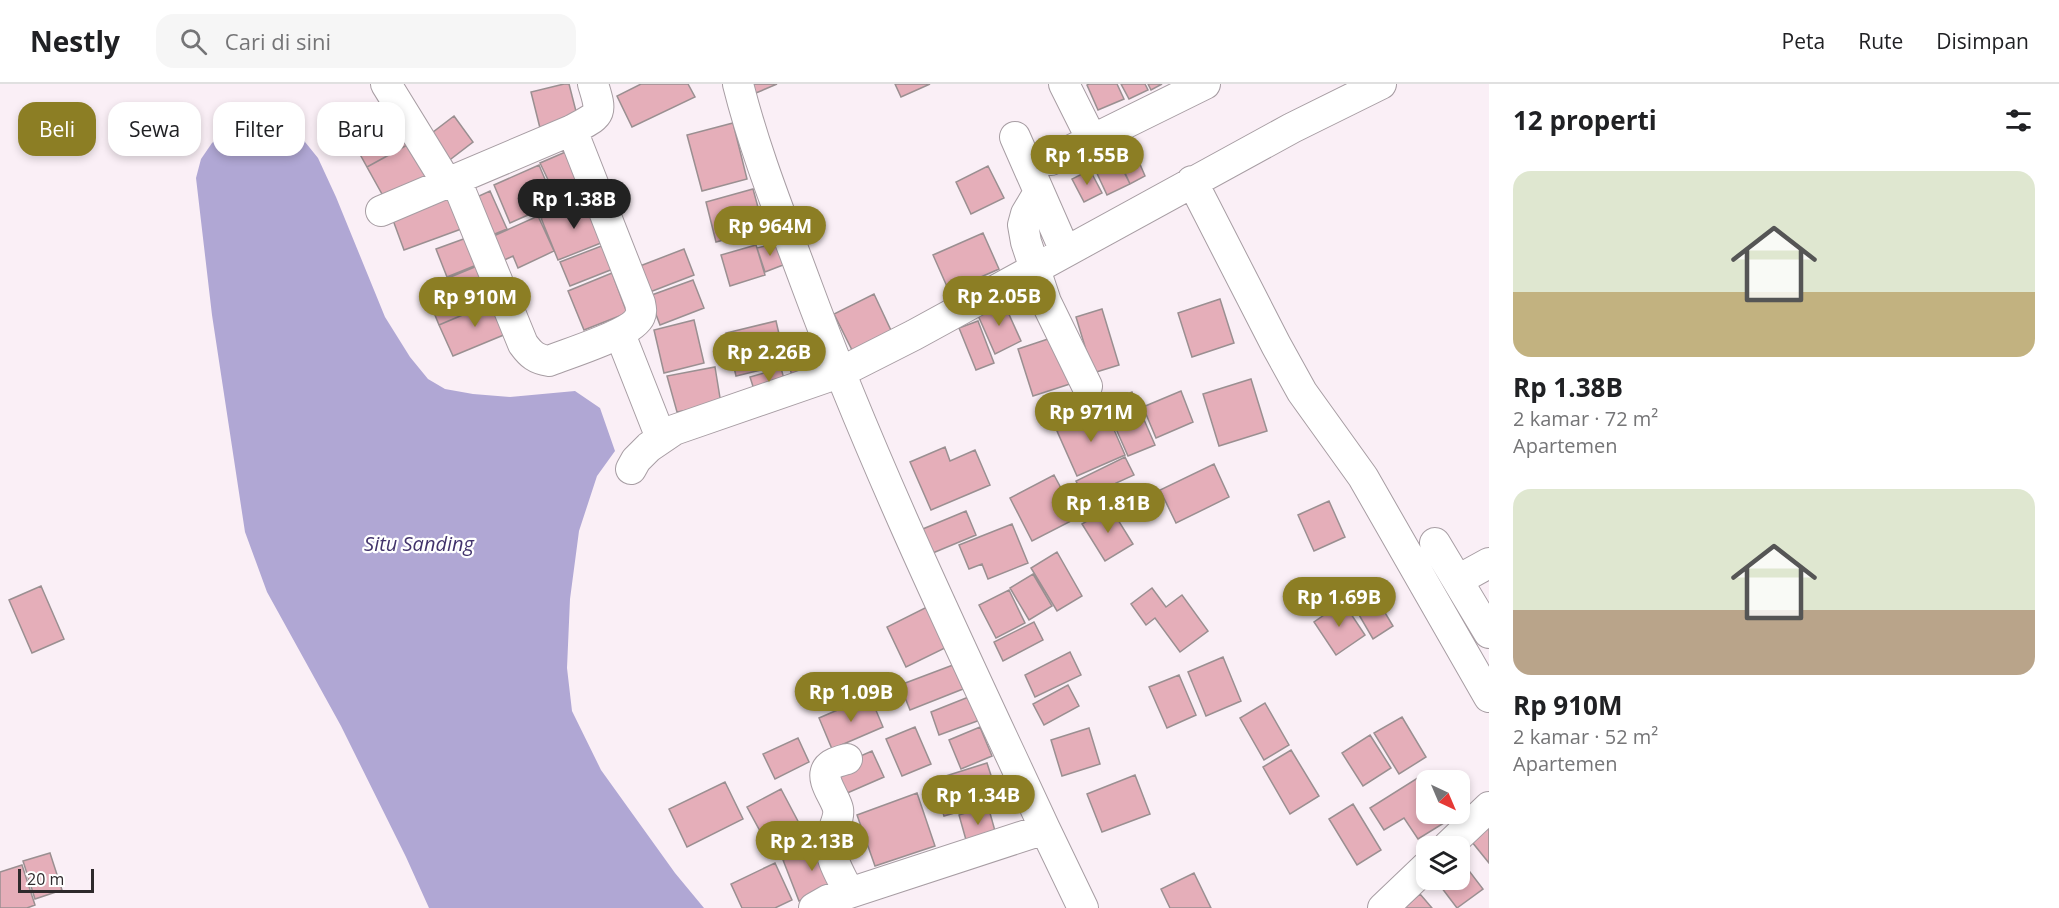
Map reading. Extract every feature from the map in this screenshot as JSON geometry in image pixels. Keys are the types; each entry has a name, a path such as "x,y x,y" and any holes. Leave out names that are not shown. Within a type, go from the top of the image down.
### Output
{"street":[{"path":"386,84 452,181 523,344 537,359 549,361 620,334 636,323 642,314 640,303 572,130"},
{"path":"381,211 572,130 596,117 600,108 593,84"},
{"path":"738,84 763,168 839,373 915,551 1083,908"},
{"path":"1064,84 1092,140"},
{"path":"1051,160 1205,84"},
{"path":"631,469 636,460 674,430 839,373 914,335 1192,181 1381,84"},
{"path":"1015,137 1065,251"},
{"path":"1192,181 1302,392 1363,477 1489,697"},
{"path":"1039,192 1026,214 1023,225 1046,302 1087,386"},
{"path":"620,334 661,438"},
{"path":"1435,543 1489,633"},
{"path":"1458,580 1489,562"},
{"path":"847,759 833,764 827,768 825,773 838,809 831,842 832,857 849,894"},
{"path":"1459,836 1489,807"},
{"path":"814,908 828,900 1045,829"},
{"path":"1383,908 1416,877"}],"water":[{"name":"Situ Sanding","path":"305,142 318,158 336,197 385,317 410,357 428,379 445,389 473,394 510,397 575,391 600,408 615,451 597,476 579,531 570,599 567,668 572,711 601,770 675,873 704,908 429,908 341,726 267,592 245,532 212,315 196,178 201,159 212,143 213,156 305,156"}],"building":[{"path":"569,84 579,123 541,132 531,92"},
{"path":"641,84 688,84 695,97 632,127 617,96"},
{"path":"752,84 777,84 756,93"},
{"path":"895,84 930,84 901,97"},
{"path":"1117,84 1124,99 1098,110 1087,85"},
{"path":"1121,84 1145,84 1148,90 1129,99"},
{"path":"1148,84 1162,84 1151,90"},
{"path":"454,116 473,142 447,162 428,136"},
{"path":"733,123 747,179 702,191 687,135"},
{"path":"409,144 429,179 387,203 367,167 387,156 405,156 405,146"},
{"path":"1133,148 1145,176 1130,184 1117,155"},
{"path":"570,150 590,194 561,207 540,163"},
{"path":"361,156 387,156 367,167"},
{"path":"1117,158 1130,184 1107,195 1095,169"},
{"path":"539,165 555,203 510,223 494,185"},
{"path":"988,166 1004,198 971,214 956,182"},
{"path":"1090,170 1102,193 1084,202 1072,179"},
{"path":"753,189 764,229 716,242 706,202"},
{"path":"450,190 464,228 404,250 390,212"},
{"path":"490,191 507,229 485,238 468,201"},
{"path":"589,199 606,241 558,260 541,218"},
{"path":"538,216 554,251 518,268 513,256 498,263 487,239"},
{"path":"983,233 999,269 949,291 933,255"},
{"path":"469,237 479,264 447,277 436,249"},
{"path":"777,243 783,265 765,272 757,248"},
{"path":"604,245 613,269 570,286 560,262"},
{"path":"756,245 765,275 730,286 721,255"},
{"path":"684,249 694,275 650,292 640,266"},
{"path":"482,264 498,300 439,325 424,288"},
{"path":"612,273 627,313 584,330 568,291"},
{"path":"693,280 704,308 660,325 649,296"},
{"path":"874,294 895,339 856,358 834,314"},
{"path":"1220,299 1234,343 1192,357 1178,313"},
{"path":"498,300 511,332 453,356 439,325"},
{"path":"1003,301 1021,341 995,354 977,313"},
{"path":"1102,309 1119,365 1093,373 1076,317"},
{"path":"694,320 704,363 664,373 654,330"},
{"path":"776,321 786,364 736,376 726,333"},
{"path":"978,321 994,363 976,370 959,328"},
{"path":"1060,335 1076,382 1033,396 1018,349"},
{"path":"808,356 813,373 793,379 788,362"},
{"path":"715,367 721,404 677,412 667,376"},
{"path":"781,368 787,390 757,399 750,377"},
{"path":"1251,379 1267,431 1219,446 1203,394"},
{"path":"1088,387 1097,411 1059,426 1050,402"},
{"path":"1181,391 1193,422 1156,438 1143,407"},
{"path":"1132,392 1155,445 1128,456 1105,404"},
{"path":"1105,409 1125,455 1077,476 1057,431"},
{"path":"945,447 950,461 975,450 990,485 931,510 910,462"},
{"path":"1125,457 1134,475 1116,483 1124,499 1092,514 1076,481"},
{"path":"1214,464 1229,497 1176,523 1160,490"},
{"path":"1054,475 1077,518 1032,541 1010,498"},
{"path":"1329,501 1345,537 1314,551 1298,515"},
{"path":"1110,507 1133,544 1105,561 1082,524"},
{"path":"966,511 976,535 928,555 918,531"},
{"path":"1012,524 1028,563 988,579 982,564 969,569 959,545"},
{"path":"1057,552 1082,596 1057,611 1031,568"},
{"path":"1033,574 1052,606 1029,620 1010,588"},
{"path":"41,586 64,639 32,653 9,600"},
{"path":"1152,588 1166,607 1182,595 1208,631 1180,652 1155,618 1146,625 1131,604"},
{"path":"1009,590 1025,623 996,638 979,605"},
{"path":"1375,596 1393,626 1373,639 1355,608"},
{"path":"1343,602 1365,635 1336,655 1314,622"},
{"path":"927,607 947,647 906,667 887,627"},
{"path":"1034,622 1043,640 1003,661 994,642"},
{"path":"1070,652 1081,675 1035,697 1025,675"},
{"path":"1223,657 1241,701 1206,716 1188,672"},
{"path":"953,665 963,689 910,710 900,685"},
{"path":"1179,675 1196,715 1167,728 1149,687"},
{"path":"1068,685 1079,706 1044,725 1033,704"},
{"path":"870,696 883,727 832,749 819,718"},
{"path":"971,696 980,720 939,735 931,712"},
{"path":"1265,703 1289,745 1264,760 1240,718"},
{"path":"1402,717 1426,757 1399,774 1374,733"},
{"path":"915,727 931,764 902,776 886,739"},
{"path":"980,727 992,756 961,769 949,740"},
{"path":"1089,728 1100,764 1062,776 1051,740"},
{"path":"1370,735 1391,768 1363,786 1342,753"},
{"path":"798,738 809,762 775,779 763,754"},
{"path":"1291,750 1319,796 1290,814 1263,767"},
{"path":"872,751 884,777 845,794 833,768"},
{"path":"987,763 999,800 944,816 933,780"},
{"path":"1135,775 1150,814 1102,832 1087,794"},
{"path":"1416,779 1416,824 1442,824 1423,836 1416,836 1404,818 1384,830 1370,808"},
{"path":"725,782 743,819 687,847 669,809"},
{"path":"781,789 801,827 767,844 747,807"},
{"path":"917,793 935,846 875,866 857,815"},
{"path":"1353,804 1381,850 1357,865 1329,819"},
{"path":"988,806 997,838 968,847 959,815"},
{"path":"1489,828 1489,863 1472,842"},
{"path":"825,844 841,885 799,901 783,860"},
{"path":"50,853 62,890 35,899 23,861"},
{"path":"775,863 792,900 775,908 742,908 731,884"},
{"path":"22,865 35,905 27,908 0,908 0,872"},
{"path":"1470,872 1483,889 1457,908 1443,890 1470,890"},
{"path":"1194,873 1211,908 1170,908 1161,889"},
{"path":"1420,894 1432,908 1404,908"}]}
